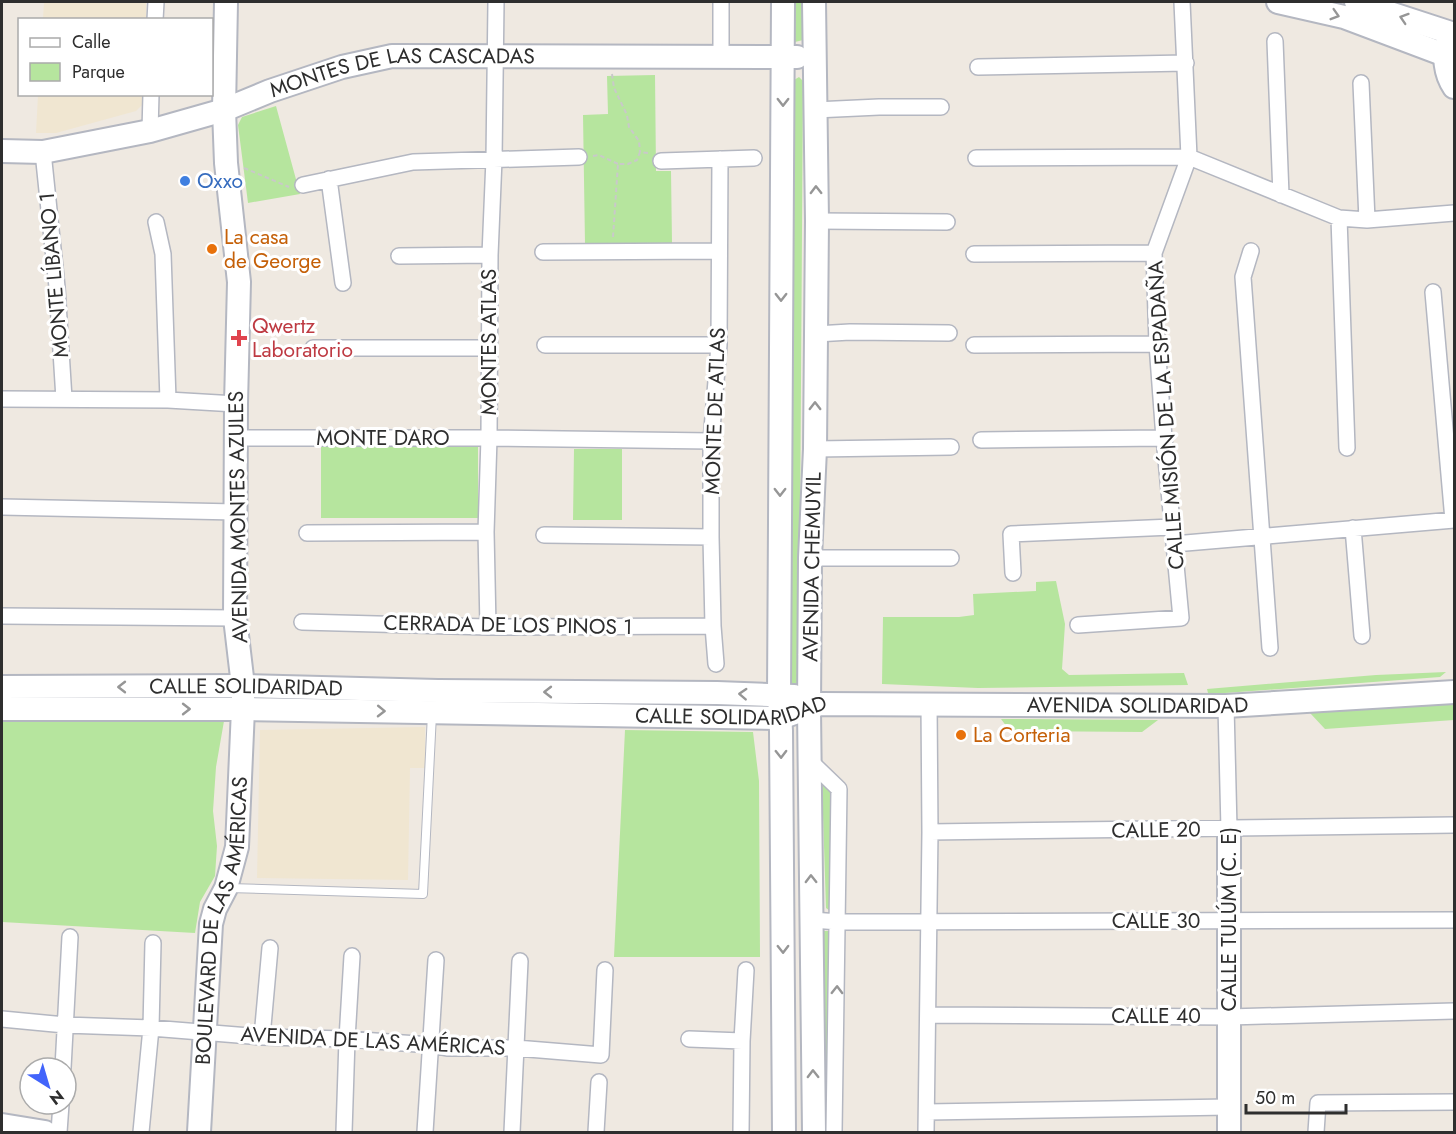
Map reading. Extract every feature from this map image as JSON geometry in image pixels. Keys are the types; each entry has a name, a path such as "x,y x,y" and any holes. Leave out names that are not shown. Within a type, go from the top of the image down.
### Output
{"main road":[{"name":"AVENIDA MONTES AZULES","path":"226,2 224,110 226,163 240,282 236,404 235,618 243,686 243,709"},
{"name":"AVENIDA CHEMUYIL","path":"783,2 780,707 784,1132"},
{"name":"AVENIDA CHEMUYIL","path":"814,2 817,221 815,449 810,558 813,703 809,760 814,1132"},
{"path":"1278,2 1321,11 1369,10 1450,39 1446,70 1455,87"},
{"name":"MONTES DE LAS CASCADAS","path":"2,151 43,152 150,131 224,110 270,91 321,74 392,56 813,57"},
{"name":"CALLE SOLIDARIDAD","path":"2,687 243,686 427,691 717,693 780,707"},
{"name":"AVENIDA SOLIDARIDAD","path":"813,703 1226,706 1455,692"},
{"name":"CALLE SOLIDARIDAD","path":"2,709 432,712 780,707 813,703"},
{"name":"BOULEVARD DE LAS AMÉRICAS","path":"199,1132 211,924 215,909 226,888 237,847 243,709"},
{"name":"CALLE TULÚM (C. E)","path":"1229,829 1229,1132"},
{"path":"2,1125 45,1132"}],"street":[{"path":"155,18 156,2"},
{"name":"MONTES ATLAS","path":"488,627 486,532 496,2"},
{"path":"721,2 721,56"},
{"name":"CALLE MISIÓN DE LA ESPADAÑA","path":"1078,625 1181,618 1157,344 1154,253 1189,157 1182,2"},
{"path":"1275,41 1281,195"},
{"path":"978,67 1186,63"},
{"path":"1361,83 1367,220"},
{"path":"150,131 151,96"},
{"path":"815,110 941,107"},
{"name":"MONTE LÍBANO 1","path":"43,152 57,287 64,399"},
{"path":"976,158 1189,157 1339,218 1367,220 1455,213"},
{"path":"303,184 413,162 579,158"},
{"path":"662,161 754,158"},
{"name":"MONTE DE ATLAS","path":"716,664 711,537 711,441 719,345 720,159"},
{"path":"329,180 343,283"},
{"path":"1339,218 1347,448"},
{"path":"817,221 947,222"},
{"path":"156,222 164,265 168,400"},
{"path":"543,252 719,251"},
{"path":"1251,251 1243,277 1270,648"},
{"path":"974,254 1154,253"},
{"path":"399,256 490,255"},
{"path":"1174,544 1454,520 1432,292"},
{"path":"816,334 949,333"},
{"path":"974,345 1157,344"},
{"path":"545,345 719,345"},
{"path":"312,348 489,348"},
{"path":"2,399 168,400 236,404"},
{"name":"MONTE DARO","path":"236,438 711,441"},
{"path":"981,440 1164,438"},
{"path":"815,449 951,447"},
{"path":"2,507 236,512"},
{"path":"1013,573 1011,534 1172,527"},
{"path":"1353,528 1362,636"},
{"path":"308,533 486,532"},
{"path":"544,535 711,537"},
{"path":"810,558 951,558"},
{"path":"2,616 235,618"},
{"name":"CERRADA DE LOS PINOS 1","path":"302,622 488,627 713,626"},
{"path":"926,1132 929,1015 929,703"},
{"name":"CALLE TULÚM (C. E)","path":"1226,706 1229,829"},
{"path":"809,760 840,789 834,1132"},
{"name":"CALLE 20","path":"930,832 1455,825"},
{"name":"CALLE 30","path":"812,920 839,922 1455,920"},
{"path":"64,1056 69,937"},
{"path":"141,1132 151,1028 153,943"},
{"path":"262,1037 270,948"},
{"path":"344,1132 352,956"},
{"path":"425,1132 436,960"},
{"path":"512,1132 520,961"},
{"name":"AVENIDA DE LAS AMÉRICAS","path":"2,1019 262,1037 347,1039 447,1048 516,1048 601,1055 605,970"},
{"path":"741,1132 742,1041 746,970"},
{"name":"CALLE 40","path":"929,1015 1229,1017 1455,1011"},
{"path":"688,1039 742,1041"},
{"path":"596,1132 599,1082"},
{"path":"1316,1132 1318,1103 1455,1102"},
{"path":"927,1113 1229,1107"},
{"path":"59,1132 60,1116"}],"lane":[{"path":"226,888 423,894 432,712"}],"path":[{"path":"579,158 599,155 618,164 628,164 637,160 640,152 639,141 629,127 627,115 614,88 608,56"},
{"path":"640,152 649,153 662,161"},
{"path":"226,163 249,169 289,187 303,184"},
{"path":"609,252 615,232 618,164"}],"shaded area":[{"path":"44,2 146,2 146,18 43,18"},
{"path":"38,96 144,96 144,103 136,111 56,133 36,133"},
{"path":"425,727 425,768 410,768 408,880 257,878 260,730"}],"green space":[{"path":"794,2 804,2 803,40 795,42"},
{"path":"655,75 656,171 671,171 672,243 585,244 583,115 608,114 607,76"},
{"path":"799,77 803,81 799,685 789,685 794,80"},
{"path":"276,106 300,194 248,203 238,125 242,117"},
{"path":"321,446 478,447 478,518 321,518"},
{"path":"574,449 622,449 622,520 573,520"},
{"path":"1056,581 1065,624 1062,669 1069,675 1184,673 1188,685 978,688 882,684 883,617 974,615 973,594 1036,591 1036,582"},
{"path":"1446,672 1440,677 1225,693 1208,693 1207,689 1376,675"},
{"path":"1454,704 1454,720 1325,729 1310,713"},
{"path":"1001,719 1158,720 1142,732 1010,731"},
{"path":"2,720 224,721 216,767 213,811 217,846 215,876 200,902 195,933 2,922"},
{"path":"625,730 753,732 759,781 760,957 614,957"},
{"path":"822,783 834,795 830,911 826,908"},
{"path":"824,931 832,931 828,1132 825,1132"}],"place":[{"name":"Oxxo","path":"185,181"},
{"name":"La casa de George","path":"212,249"},
{"name":"Qwertz Laboratorio","path":"239,338"},
{"name":"La Corteria","path":"961,735"}]}
